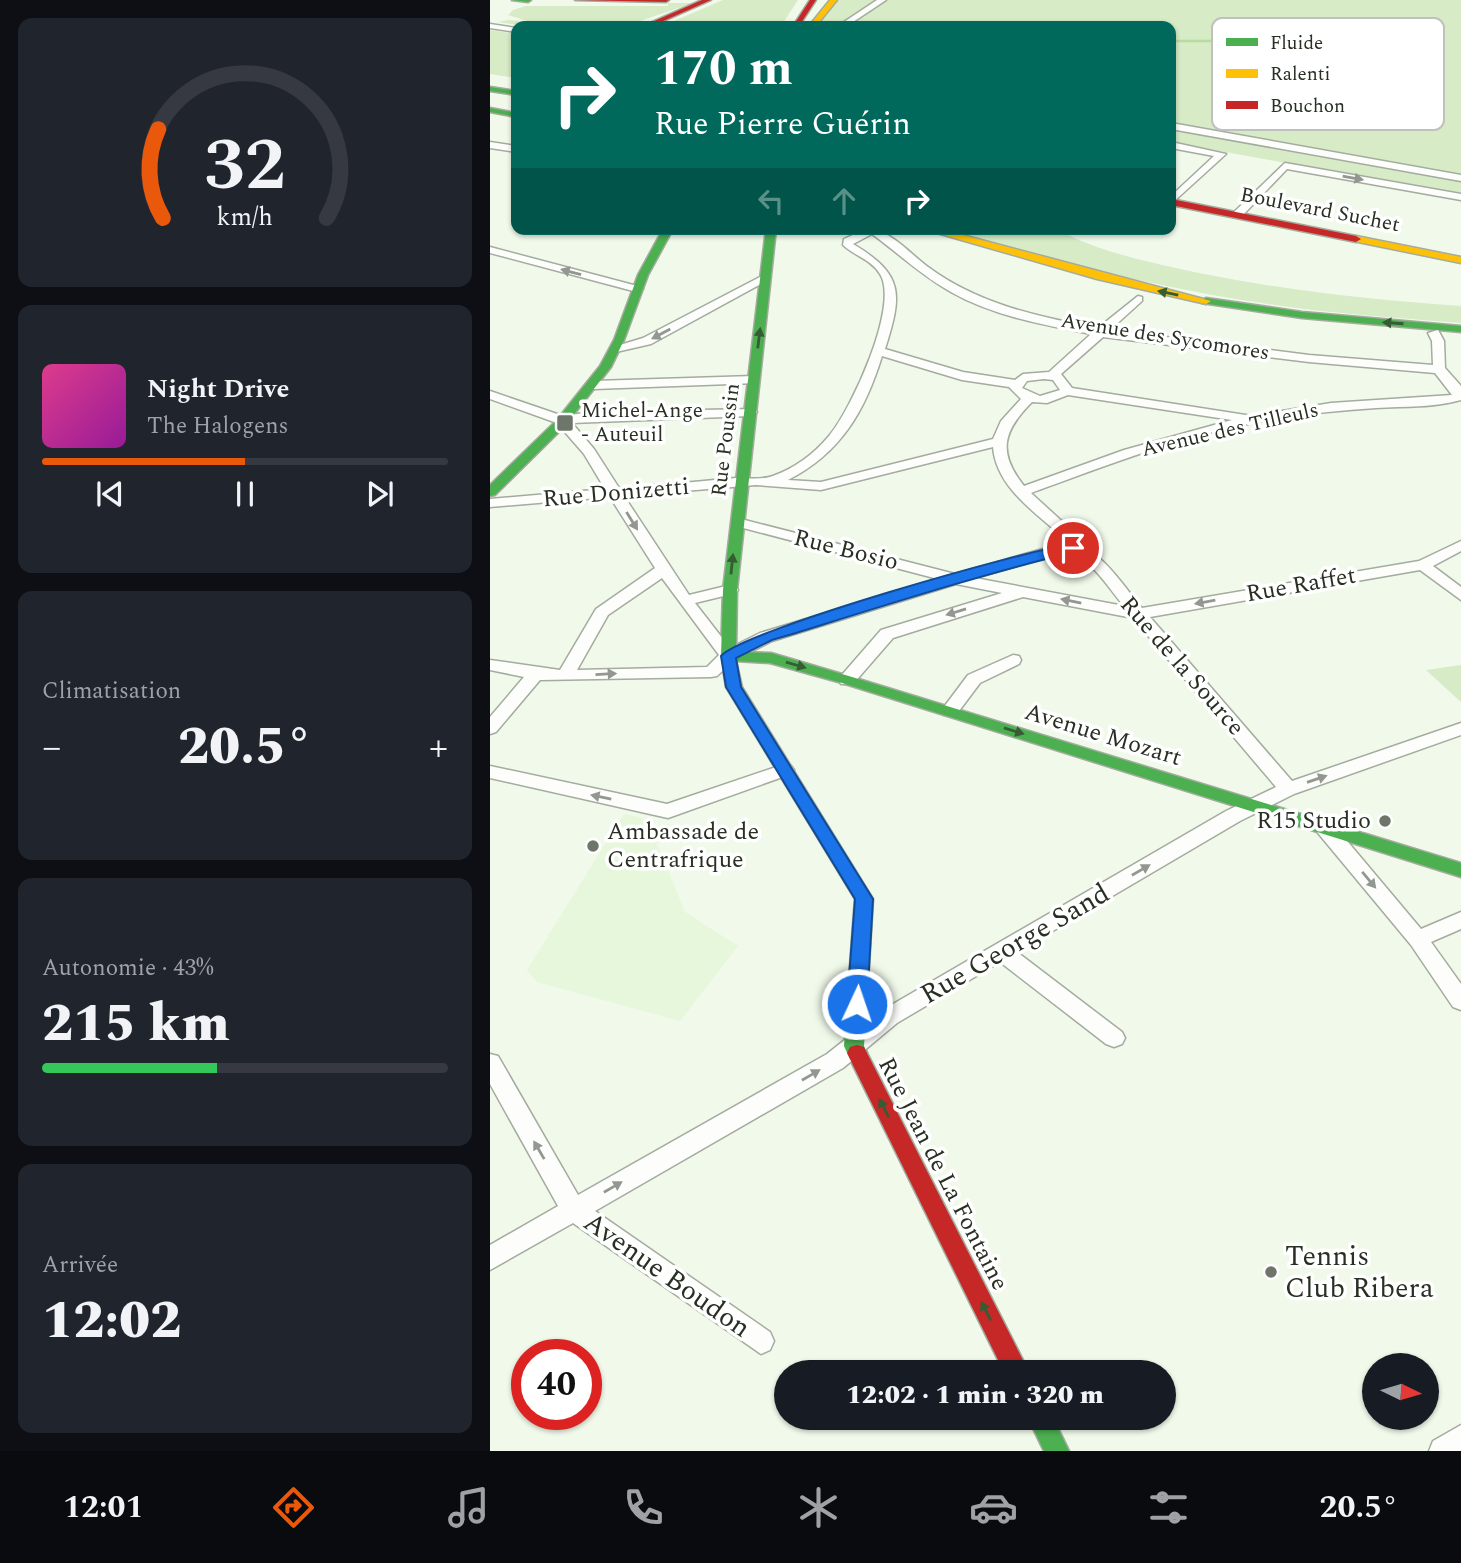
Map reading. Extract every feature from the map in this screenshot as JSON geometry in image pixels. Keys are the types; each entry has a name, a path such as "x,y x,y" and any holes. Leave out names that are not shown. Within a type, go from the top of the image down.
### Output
{"main road":[{"path":"515,0 528,0"},
{"path":"578,0 666,0"},
{"path":"659,21 708,0"},
{"path":"799,21 813,0"},
{"path":"815,21 834,0"},
{"path":"490,89 511,92"},
{"path":"490,110 511,113"},
{"path":"490,120 511,123"},
{"name":"Boulevard Suchet","path":"1176,202 1461,260"},
{"path":"490,492 550,436 594,384 616,348 647,263 664,235"},
{"name":"Rue Poussin","path":"729,656 730,590 770,235"},
{"path":"949,235 1083,274 1208,302 1339,319 1461,329"},
{"name":"Avenue Mozart","path":"729,656 771,658 1461,870"},
{"name":"Rue Jean de La Fontaine","path":"729,656 734,687 864,899 854,1046 1011,1360"},
{"path":"1046,1430 1057,1451"}],"street":[{"path":"850,21 882,0"},
{"path":"490,26 511,29"},
{"path":"1176,127 1461,178"},
{"path":"490,145 511,148"},
{"path":"1176,146 1221,154 1176,196"},
{"path":"1237,215 1285,166 1461,197"},
{"path":"770,480 816,458 834,438 854,410 877,351 889,304 887,276 848,245 848,241 862,235"},
{"name":"Avenue des Sycomores","path":"880,235 942,282 1011,311 1103,332 1352,364 1439,369"},
{"path":"490,250 637,289"},
{"path":"616,348 647,341 764,279"},
{"path":"1052,376 1138,299"},
{"name":"Avenue des Tilleuls","path":"1021,492 1171,439 1257,419 1313,409 1459,398 1458,391 1439,369 1438,341 1434,333"},
{"path":"877,351 962,376 1015,384 1029,376 1052,376 1064,382 1066,391"},
{"path":"594,384 754,380"},
{"path":"584,442 600,391 594,384"},
{"path":"1015,384 1017,392 1029,398 1051,399 1066,391 1257,419"},
{"path":"490,395 562,420 592,416 750,411"},
{"path":"1029,398 1009,419 999,441 1006,472 1021,492 1060,528"},
{"name":"Rue Jean de La Fontaine","path":"562,420 584,442 684,601 729,656"},
{"path":"770,480 794,487 821,486 999,441"},
{"name":"Rue Donizetti","path":"490,503 770,480"},
{"name":"Rue Bosio","path":"737,522 955,579 1138,614"},
{"name":"Rue Raffet","path":"1138,614 1423,565 1461,545"},
{"name":"Rue de la Source","path":"955,579 1050,551 1073,548 1090,557 1288,789"},
{"path":"1423,565 1461,595"},
{"path":"565,676 602,612 663,570"},
{"path":"490,665 536,674 565,676 710,672 729,656 766,637 955,579"},
{"path":"684,601 730,590"},
{"path":"846,680 887,634 1021,592"},
{"path":"950,711 974,679 1013,660"},
{"path":"490,728 536,674"},
{"name":"Rue George Sand","path":"490,1258 835,1061 888,1017 1254,806 1288,789 1461,729"},
{"path":"490,772 668,811 785,770"},
{"path":"1325,828 1419,939 1461,1001"},
{"path":"1419,939 1461,920"},
{"path":"1001,951 1114,1038"},
{"path":"490,1063 573,1209"},
{"name":"Avenue Boudon","path":"573,1209 761,1341"},
{"path":"1443,1451 1461,1439"}],"shaded area":[{"path":"723,0 798,0 784,21 674,21"},
{"path":"839,0 1461,0 1461,195 1176,143 1176,21 822,21"},
{"path":"668,3 693,3 640,21 528,21 508,15 513,10 526,6 668,6"},
{"path":"490,30 511,33 511,77 490,74"},
{"path":"965,235 1068,235 1128,257 1260,284 1394,301 1461,306 1461,323 1298,308 1191,291 1067,263"},
{"path":"1461,665 1461,702 1426,670"},
{"path":"624,814 639,817 649,824 685,912 738,946 680,1021 537,982 527,970"}],"waterway":[{"path":"1176,41 1212,41"}],"traffic: fast":[{"path":"515,0 528,0"},
{"path":"490,89 511,92"},
{"path":"490,110 511,114"},
{"path":"490,492 560,424 605,367 619,340 643,275 665,235"},
{"path":"770,235 730,590 728,656 734,687 864,899 854,1046 857,1053"},
{"path":"1206,301 1302,315 1461,329"},
{"path":"728,656 771,658 847,680 1461,870"},
{"path":"1046,1430 1057,1451"}],"traffic: slow":[{"path":"816,21 834,0"},
{"path":"950,235 1101,277 1206,301"},
{"path":"1356,239 1461,260"}],"traffic: jam":[{"path":"578,0 666,0"},
{"path":"659,21 708,0"},
{"path":"799,21 813,0"},
{"path":"1176,203 1356,239"},
{"path":"857,1053 1011,1360"}],"place":[{"name":"Michel-Ange - Auteuil","path":"565,423"},
{"name":"R15 Studio","path":"1385,821"},
{"name":"Ambassade de Centrafrique","path":"593,846"},
{"name":"Tennis Club Ribera","path":"1271,1272"}],"route":[{"path":"857,1004 864,899 734,687 729,656 766,637 1050,551 1073,548"}]}
